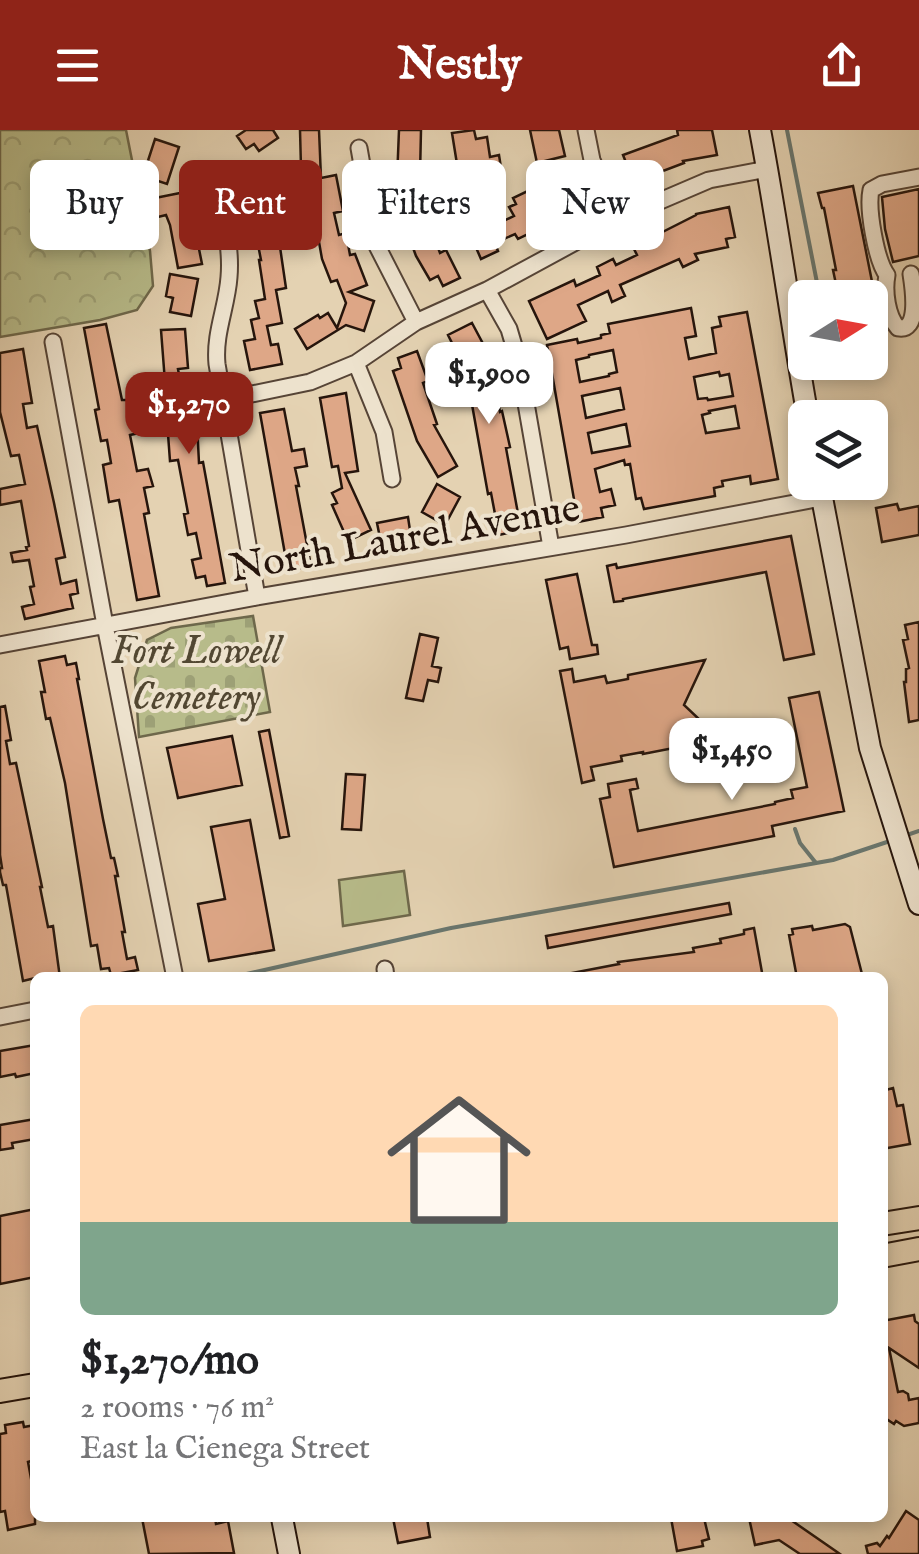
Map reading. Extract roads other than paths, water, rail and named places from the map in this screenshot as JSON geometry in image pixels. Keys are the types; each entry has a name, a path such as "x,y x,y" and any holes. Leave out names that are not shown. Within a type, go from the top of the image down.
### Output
{"main road":[{"path":"760,130 805,400"},
{"path":"822,500 870,748 919,904"},
{"path":"888,1223 919,1218"},
{"path":"888,1255 919,1249"},
{"path":"0,1391 30,1386"},
{"path":"283,1522 289,1554"}],"street":[{"path":"586,130 592,160"},
{"path":"359,148 376,244 416,322"},
{"path":"664,199 709,180 767,170"},
{"path":"887,275 915,273 919,315 907,329 898,328 892,320 887,275 881,265 868,188 919,176"},
{"path":"228,250 230,278 216,348 257,598"},
{"path":"223,400 310,382 356,363 416,322 561,250"},
{"path":"487,290 509,329 519,363 551,547"},
{"path":"52,342 174,972"},
{"path":"356,363 384,432 392,479"},
{"name":"North Laurel Avenue","path":"0,645 662,529 788,498"},
{"path":"0,1016 30,1011"}],"waterway":[{"path":"787,130 816,280"},
{"path":"795,829 800,843 816,863"},
{"path":"904,836 919,831"},
{"path":"256,972 451,928 833,860 890,841"}],"park label":[{"name":"Fort Lowell Cemetery","path":"196,675"}]}
